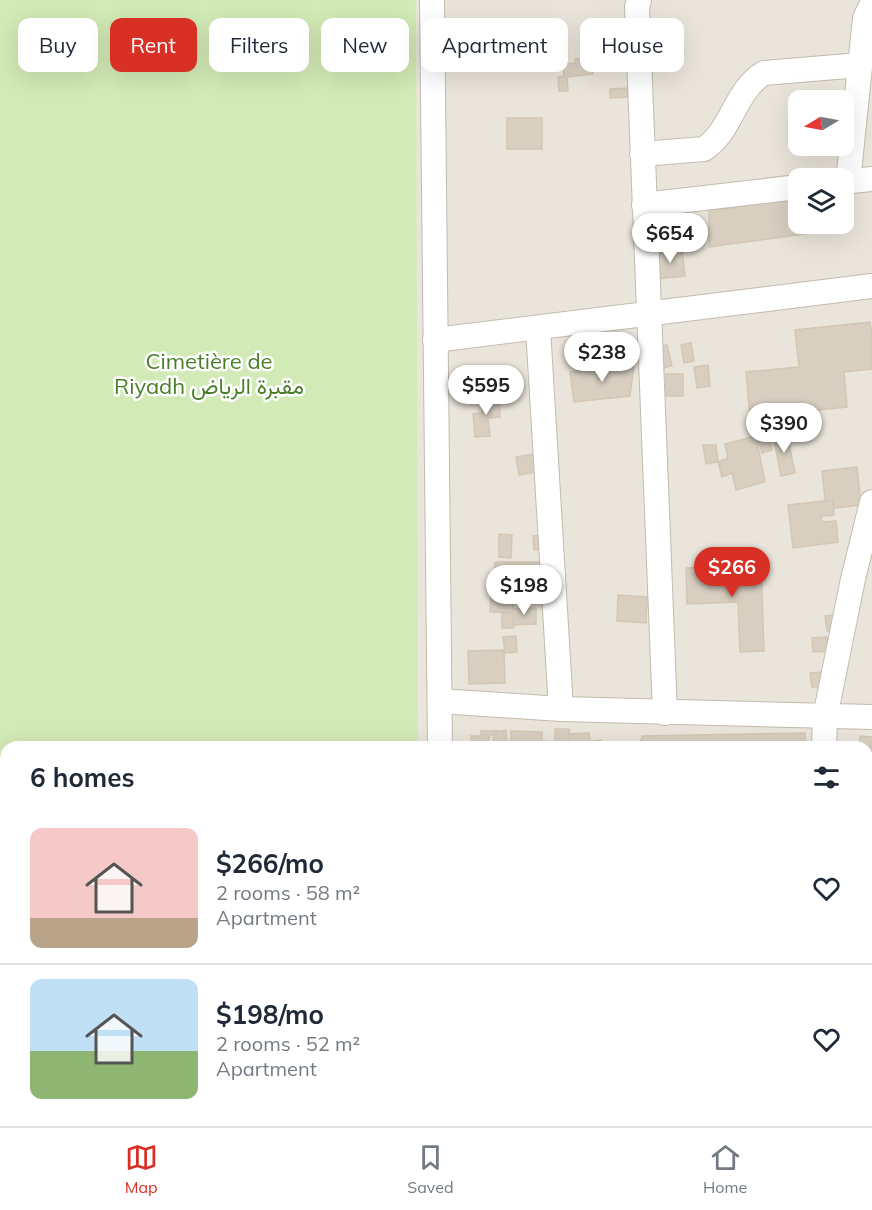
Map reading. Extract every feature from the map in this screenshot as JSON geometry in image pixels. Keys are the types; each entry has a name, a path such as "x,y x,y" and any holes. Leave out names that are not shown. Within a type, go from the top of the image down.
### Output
{"street":[{"path":"432,0 440,741"},
{"path":"639,0 637,7 642,154 665,713"},
{"path":"848,168 865,18 872,4"},
{"path":"642,154 704,149 712,144 719,137 755,78 764,73 860,65"},
{"path":"854,181 872,179"},
{"path":"644,205 788,188"},
{"path":"435,340 872,286"},
{"path":"538,328 561,709"},
{"path":"824,741 825,717 853,579 872,502"},
{"path":"440,700 561,709 872,717"}],"shaded area":[{"path":"0,0 872,0 872,741 0,741"}],"green space":[{"name":"Cimetière de Riyadh مقبرة الرياض","path":"0,0 416,0 418,741 0,741"}],"building":[{"path":"575,59 580,59 580,72 593,72 593,74 567,77 568,91 559,91 558,77 564,76 564,72 568,72 568,64 575,63"},
{"path":"628,88 628,97 610,98 610,89"},
{"path":"507,118 542,118 542,149 507,149"},
{"path":"788,198 788,234 805,234 709,247 709,210 735,208 734,202"},
{"path":"682,250 685,276 658,279 655,253"},
{"path":"870,322 872,369 844,372 847,407 750,417 746,372 799,367 795,330"},
{"path":"691,343 694,361 684,363 681,345"},
{"path":"667,345 672,366 658,369 654,348"},
{"path":"634,365 630,396 574,402 570,372"},
{"path":"708,365 710,386 697,388 694,367"},
{"path":"666,374 683,374 683,396 666,396"},
{"path":"499,397 500,417 488,418 490,436 475,437 473,414 482,413 481,398"},
{"path":"787,433 795,473 781,476 773,435"},
{"path":"768,434 772,450 762,453 758,437"},
{"path":"756,436 765,482 736,490 732,473 722,477 718,462 728,458 725,444"},
{"path":"703,445 716,445 718,462 706,464"},
{"path":"533,454 536,472 519,475 516,457"},
{"path":"857,467 861,505 826,509 822,471"},
{"path":"833,500 834,515 821,516 822,522 836,521 838,542 793,548 788,505"},
{"path":"499,534 512,535 511,558 499,557"},
{"path":"547,535 548,549 534,550 533,536"},
{"path":"495,562 549,562 550,593 495,593"},
{"path":"761,566 764,651 740,652 738,602 687,604 686,568"},
{"path":"491,592 514,593 513,613 490,612"},
{"path":"618,595 647,597 646,623 617,621"},
{"path":"536,608 536,624 513,625 513,609"},
{"path":"502,613 513,613 514,628 502,628"},
{"path":"838,615 840,630 827,631 825,616"},
{"path":"516,636 517,652 505,653 503,637"},
{"path":"827,637 829,651 813,652 812,638"},
{"path":"504,650 505,683 469,684 468,651"},
{"path":"822,672 824,686 812,687 810,673"},
{"path":"555,729 569,729 569,741 555,741"},
{"path":"506,730 507,741 494,741 493,733"},
{"path":"481,731 497,731 489,737 489,741 471,741 471,736 481,736"},
{"path":"511,731 542,732 542,741 511,741"},
{"path":"589,733 590,741 569,741 568,734"},
{"path":"805,733 805,741 641,741 642,736"},
{"path":"860,736 872,737 872,741 860,741"}]}
